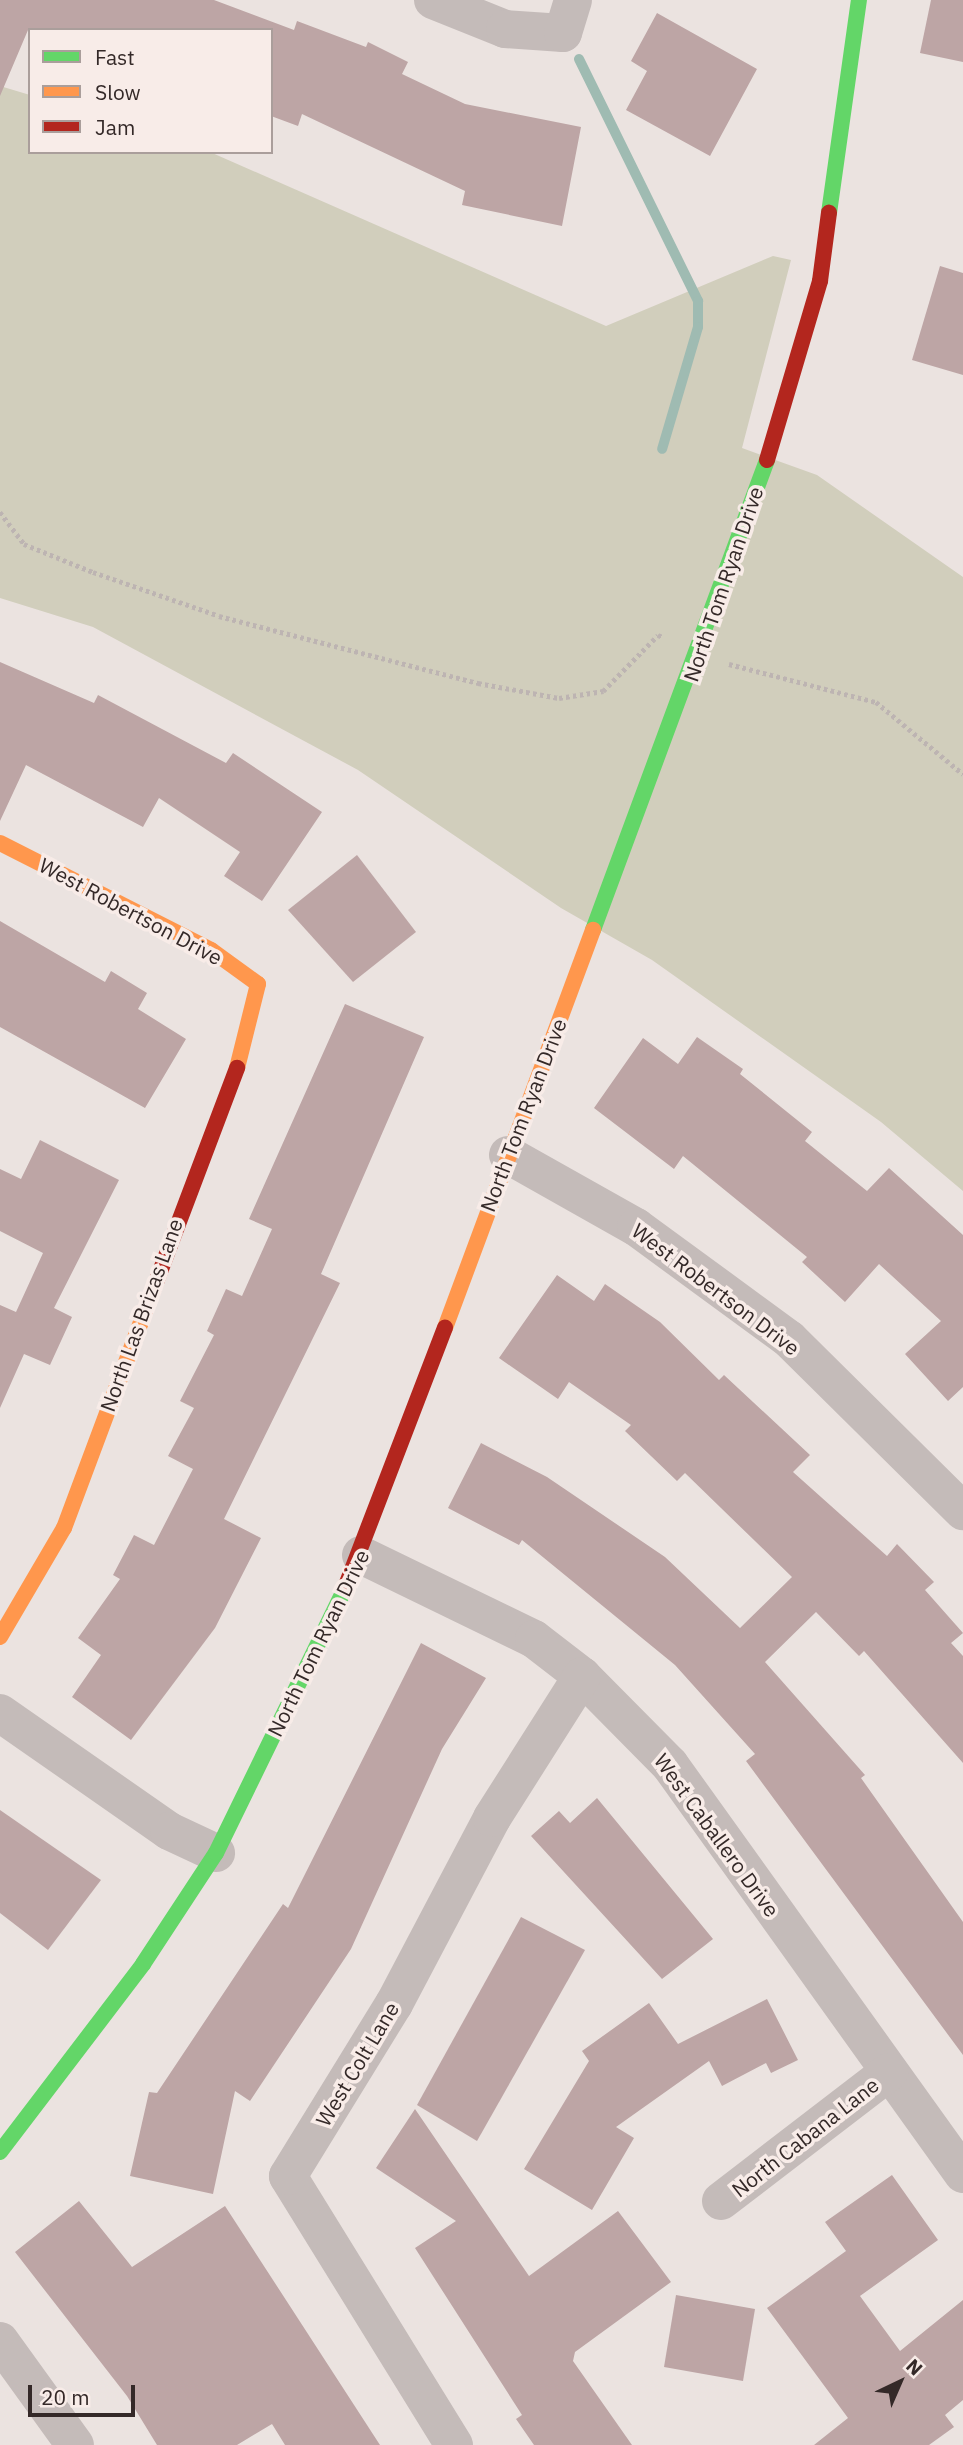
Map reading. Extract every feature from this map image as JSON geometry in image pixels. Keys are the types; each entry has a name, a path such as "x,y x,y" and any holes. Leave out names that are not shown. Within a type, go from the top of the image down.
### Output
{"street":[{"path":"433,0 505,29 568,17"},
{"name":"North Tom Ryan Drive","path":"0,2152 127,1986 216,1853 361,1555 508,1155 699,654 820,281 859,0"},
{"name":"West Robertson Drive","path":"0,844 211,950 258,984"},
{"name":"North Las Brizas Lane","path":"0,1637 64,1528 252,1027 258,984"},
{"name":"West Robertson Drive","path":"508,1155 636,1227 789,1339 963,1511"},
{"name":"West Caballero Drive","path":"361,1555 534,1639 582,1676 670,1765 963,2174"},
{"name":"West Colt Lane","path":"454,2445 288,2176 394,2004 492,1818 582,1676"},
{"path":"0,1713 169,1831 216,1853"},
{"name":"North Cabana Lane","path":"721,2202 889,2072"},
{"path":"0,2341 69,2442"}],"path":[{"path":"0,512 24,544 105,577 219,616 478,683 559,698 603,691 657,635 699,654 876,702 963,774"}],"shaded area":[{"path":"0,86 28,94 28,154 215,154 606,326 773,256 791,260 742,448 817,475 963,577 963,1191 881,1122 652,960 561,908 358,770 93,627 0,598"}],"building":[{"path":"0,0 214,0 294,30 297,21 366,47 368,42 408,62 402,74 465,104 581,127 562,226 462,205 465,191 302,114 298,126 273,117 273,28 28,28 0,96"},
{"path":"931,0 963,0 963,62 920,53"},
{"path":"657,13 757,69 710,156 626,110 647,71 631,61"},
{"path":"940,266 963,273 963,375 912,360"},
{"path":"0,662 94,703 98,695 226,763 233,753 322,812 262,901 224,876 240,852 159,798 143,827 26,765 0,821"},
{"path":"357,855 416,932 353,982 288,910"},
{"path":"0,921 105,982 111,971 147,993 138,1009 186,1039 145,1108 0,1027"},
{"path":"345,1004 424,1037 321,1274 340,1283 224,1519 261,1538 215,1628 131,1740 72,1697 101,1655 78,1638 120,1579 113,1575 134,1535 154,1545 193,1469 168,1456 194,1408 180,1401 214,1335 207,1331 226,1289 242,1296 272,1229 249,1219"},
{"path":"697,1037 743,1069 740,1074 812,1132 805,1141 867,1191 889,1168 963,1235 963,1387 948,1401 905,1354 941,1321 879,1264 845,1302 802,1262 807,1257 683,1156 674,1169 594,1108 643,1038 678,1064"},
{"path":"40,1140 119,1180 54,1308 72,1317 50,1365 24,1354 0,1408 0,1305 16,1312 43,1253 0,1231 0,1169 21,1179"},
{"path":"557,1275 594,1301 605,1284 660,1322 719,1380 724,1375 810,1455 793,1472 887,1556 897,1544 934,1582 925,1590 963,1633 951,1643 963,1656 963,1763 864,1651 859,1656 816,1612 765,1662 865,1775 861,1778 963,1922 963,2055 746,1761 755,1754 675,1665 522,1540 519,1545 448,1508 481,1443 547,1477 665,1557 740,1628 792,1577 685,1473 677,1481 625,1431 631,1425 569,1382 558,1399 499,1358"},
{"path":"421,1643 486,1678 442,1749 351,1949 250,2101 235,2091 213,2194 130,2176 149,2092 157,2093 283,1904 288,1908"},
{"path":"597,1798 713,1939 662,1979 531,1836 559,1811 570,1823"},
{"path":"0,1810 101,1880 48,1950 0,1913"},
{"path":"521,1917 585,1950 477,2141 417,2105"},
{"path":"767,1999 798,2060 771,2073 766,2063 722,2086 709,2061 616,2127 634,2138 592,2210 524,2169 589,2061 582,2051 649,2003 678,2044"},
{"path":"415,2109 529,2276 618,2211 671,2282 575,2352 573,2361 632,2445 534,2445 516,2419 522,2415 415,2248 456,2221 376,2168"},
{"path":"892,2175 938,2240 860,2296 900,2351 963,2300 963,2400 945,2415 954,2427 929,2445 814,2445 848,2418 767,2308 846,2251 825,2222"},
{"path":"79,2201 132,2267 225,2206 380,2445 285,2445 272,2424 237,2445 157,2445 127,2396 15,2252"},
{"path":"676,2295 755,2309 743,2381 664,2367"}],"waterway":[{"path":"579,59 698,301 698,327 662,449"}],"traffic: fast":[{"path":"829,213 859,0"},
{"path":"593,930 767,460"},
{"path":"0,2152 143,1964 216,1853 345,1588"}],"traffic: slow":[{"path":"0,843 211,950 258,984 237,1068"},
{"path":"445,1328 593,930"},
{"path":"0,1637 64,1528 146,1309"}],"traffic: jam":[{"path":"767,460 820,281 829,213"},
{"path":"146,1309 237,1068"},
{"path":"345,1588 445,1328"}]}
